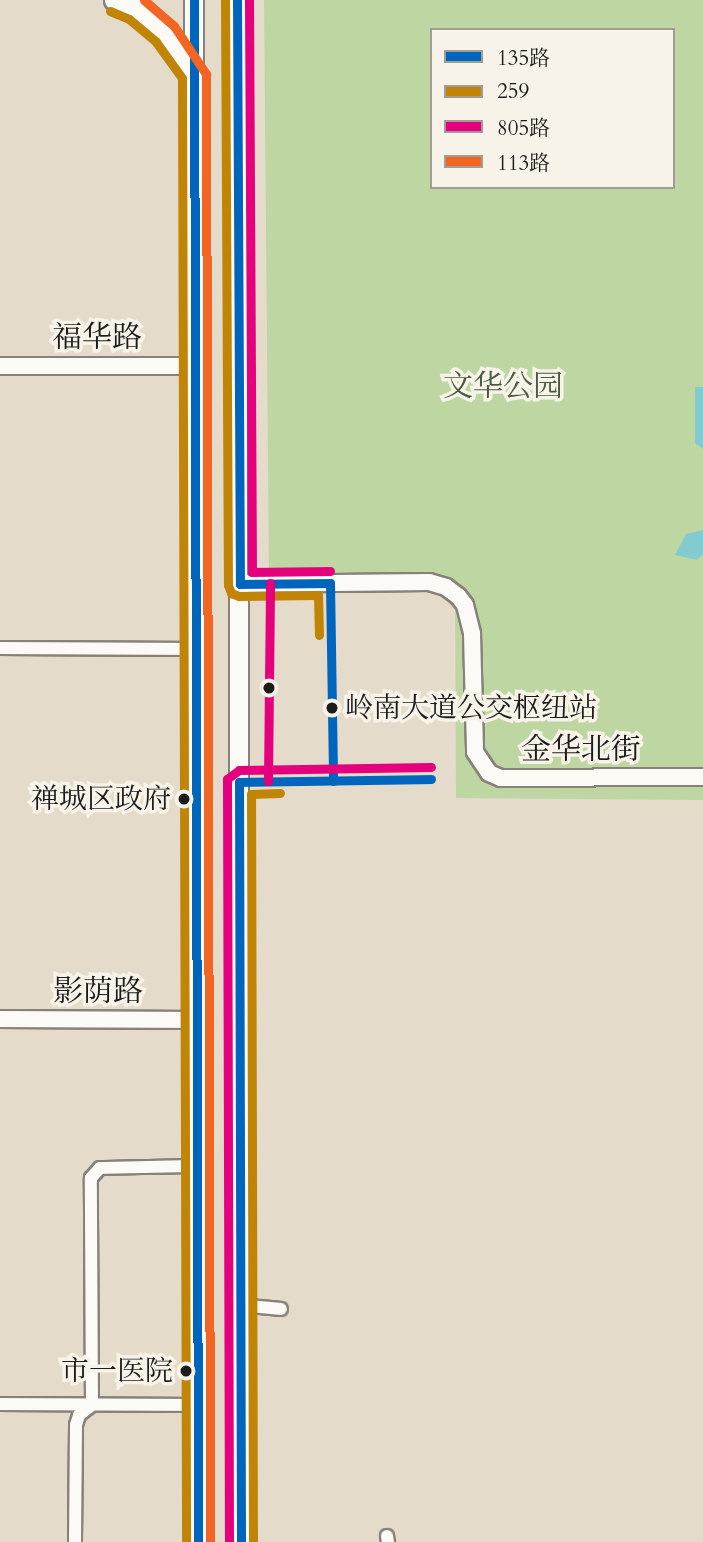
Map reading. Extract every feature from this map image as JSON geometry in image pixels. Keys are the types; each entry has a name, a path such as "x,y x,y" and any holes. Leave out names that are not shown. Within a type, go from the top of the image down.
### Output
{"main road":[{"path":"114,0 135,8 165,34 194,74"},
{"path":"194,0 198,1542"},
{"path":"237,0 241,1542"}],"street":[{"name":"福华路","path":"0,366 195,366"},
{"name":"金华北街","path":"240,584 429,582 446,587 465,605 470,619 475,752 489,773 501,778 703,777"},
{"path":"0,648 196,649"},
{"name":"影荫路","path":"0,1019 196,1020"},
{"path":"92,1404 91,1178 100,1168 197,1166"},
{"path":"239,1305 281,1309"},
{"path":"0,1404 197,1405"},
{"path":"75,1542 76,1425 79,1415 92,1404"}],"green space":[{"name":"文华公园","path":"264,0 703,0 703,800 456,798 455,583 437,576 269,575"}],"water":[{"path":"695,387 703,387 703,449 695,443"},
{"path":"703,530 703,554 697,560 675,555 686,534"}],"transit line":[{"name":"113路","path":"144,0 174,26 206,74 210,1542"},
{"name":"135路","path":"194,0 198,1542"},
{"name":"259","path":"225,0 228,585 231,593 239,596 318,595 319,635"},
{"name":"135路","path":"237,0 240,584 330,583 333,781"},
{"name":"805路","path":"249,0 252,572 330,571"},
{"name":"259","path":"110,11 129,19 156,42 182,78 186,1542"},
{"name":"805路","path":"268,781 270,583"},
{"name":"805路","path":"229,1542 227,779 239,770 431,767"},
{"name":"135路","path":"241,1542 239,782 431,779"},
{"name":"259","path":"253,1542 251,794 280,793"}],"place":[{"name":"岭南大道公交枢纽站","path":"332,708"},
{"name":"禅城区政府","path":"184,799"},
{"name":"市一医院","path":"186,1371"}]}
